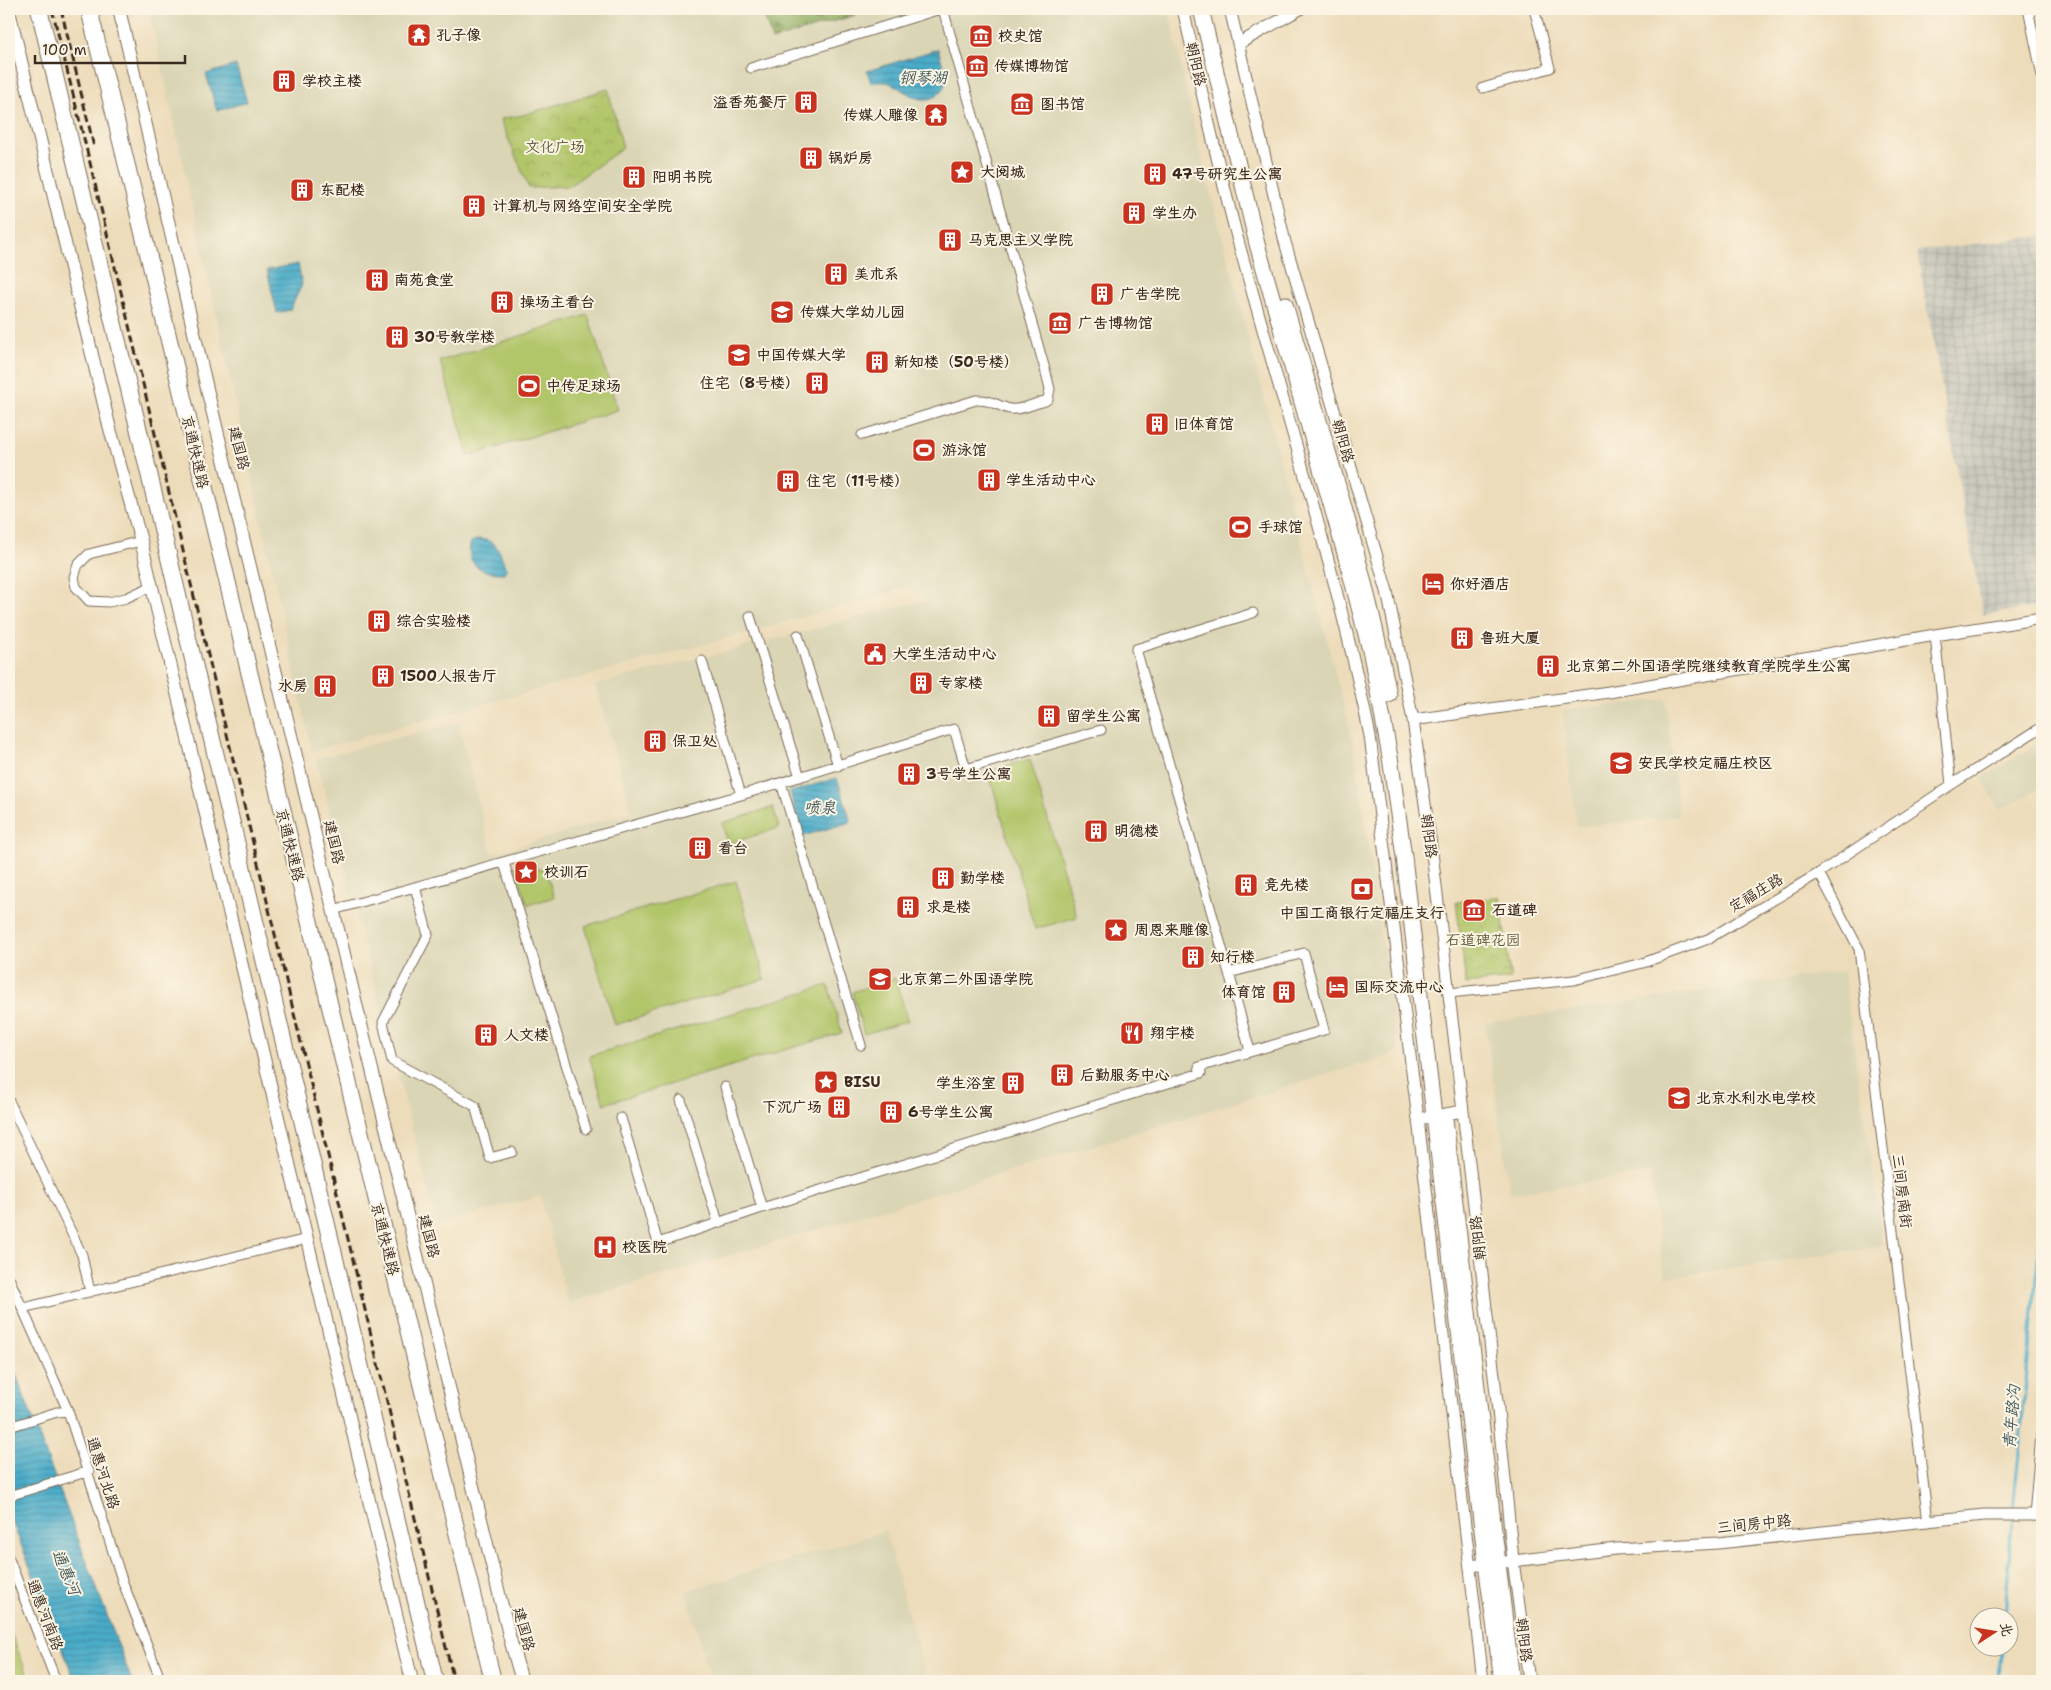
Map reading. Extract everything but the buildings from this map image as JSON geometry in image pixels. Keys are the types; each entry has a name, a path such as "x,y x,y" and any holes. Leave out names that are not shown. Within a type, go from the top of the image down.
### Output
{"highway":[{"path":"39,9 434,1681"},
{"name":"京通快速路","path":"89,9 493,1681"},
{"name":"朝阳路","path":"1201,9 1257,244 1344,547 1370,654 1390,757 1499,1562 1512,1681"},
{"name":"朝阳路","path":"1212,9 1267,241 1357,554 1381,652 1408,806 1439,1115"},
{"name":"朝阳路","path":"1499,1562 1502,1681"}],"main road":[{"name":"建国路","path":"119,9 208,393 510,1639 522,1681"},
{"path":"9,11 108,425 152,586 412,1681"}],"street":[{"path":"751,68 942,9 1043,364 1050,395 1048,399 1015,409 1010,409 988,400 976,400 862,435"},
{"name":"朝阳路","path":"1183,9 1241,253 1317,515 1359,682 1374,760 1418,1119 1483,1681"},
{"name":"朝阳路","path":"1230,9 1285,242 1387,590 1413,720 1449,994 1498,1410 1499,1562 1529,1681"},
{"path":"1238,44 1300,9"},
{"path":"1483,88 1550,68 1534,9"},
{"path":"2028,9 2042,76"},
{"path":"141,541 89,554 78,565 74,577 76,587 88,601 109,602 126,598 152,586"},
{"path":"1250,1051 1136,649 1252,613"},
{"path":"750,616 800,777"},
{"path":"1413,720 1609,692 1935,634 2042,618"},
{"path":"1935,634 1951,785"},
{"path":"798,635 838,766"},
{"path":"702,662 741,795"},
{"name":"定福庄路","path":"1449,994 1574,980 1643,962 1708,939 1819,874 1951,785 2042,727"},
{"path":"333,910 741,795 954,729 966,769 1101,730"},
{"path":"781,783 860,1045"},
{"path":"504,863 586,1129"},
{"name":"三间房南街","path":"1819,874 1858,949 1928,1522"},
{"path":"415,887 428,935 383,1022 392,1061 475,1106 490,1158 512,1152"},
{"path":"621,1118 658,1242 762,1208 1201,1073 1200,1067 1324,1030 1304,953 1229,973"},
{"path":"726,1088 762,1208"},
{"path":"681,1100 718,1222"},
{"path":"9,1101 82,1255 90,1292"},
{"path":"1418,1119 1463,1111"},
{"path":"23,1308 307,1239"},
{"name":"通惠河北路","path":"9,1278 68,1411 89,1471 122,1580 161,1681"},
{"path":"9,1427 57,1412 68,1411"},
{"path":"2034,1516 2042,1423"},
{"path":"9,1496 89,1471"},
{"name":"三间房中路","path":"1470,1566 1616,1549 1718,1543 1994,1514 2034,1516"},
{"name":"通惠河南路","path":"9,1559 56,1681"}],"shaded area":[{"path":"149,9 1169,9 1196,136 1353,741 1398,1053 796,1236 568,1303 540,1196 437,1225 316,759 458,722 492,854 632,812 595,685 927,600 909,586 775,625 312,751"},
{"path":"2042,236 2042,606 1983,615 1917,251"},
{"name":"安民学校定福庄校区","path":"1666,699 1679,816 1576,827 1563,710"},
{"path":"2042,741 2042,788 2000,810 1982,778"},
{"name":"北京水利水电学校","path":"1843,971 1883,1246 1665,1278 1650,1173 1510,1193 1485,1023"},
{"path":"885,1531 927,1681 711,1681 686,1591"},
{"path":"1363,1671 1368,1681 1328,1681"}],"green space":[{"path":"762,9 854,9 856,15 772,40"},
{"name":"文化广场","path":"608,89 623,148 569,186 529,188 500,119 523,115"},
{"name":"中传足球场","path":"588,315 618,410 469,456 440,361"},
{"path":"1030,759 1077,917 1035,929 988,771"},
{"path":"773,807 779,828 728,844 722,823"},
{"path":"531,862 539,870 545,868 554,897 528,905 515,867"},
{"path":"736,881 765,979 615,1025 585,926"},
{"name":"石道碑花园","path":"1500,897 1511,979 1466,984 1456,902"},
{"path":"895,978 908,1021 864,1034 852,992"},
{"path":"828,985 842,1033 604,1104 589,1056"},
{"path":"9,1628 30,1681 9,1681"}],"water":[{"name":"钢琴湖","path":"938,49 944,68 945,81 941,92 936,96 930,99 918,98 890,83 871,83 867,71"},
{"path":"236,65 247,102 217,111 206,74"},
{"path":"298,264 302,285 290,310 277,313 267,270"},
{"path":"480,539 494,544 507,567 504,573 482,570 473,562 470,557 471,542"},
{"name":"喷泉","path":"837,778 851,822 803,836 790,792"},
{"name":"通惠河","path":"9,1356 132,1681 75,1681 9,1514"}],"waterway":[{"name":"青年路沟","path":"2013,1512 2042,1220"},
{"name":"青年路沟","path":"2006,1608 2012,1519"},
{"name":"青年路沟","path":"2000,1681 2001,1658"}],"railway":[{"path":"52,9 454,1681"},
{"path":"61,9 94,147"}],"place":[{"name":"孔子像","path":"419,35"},
{"name":"校史馆","path":"981,36"},
{"name":"传媒博物馆","path":"977,66"},
{"name":"学校主楼","path":"284,81"},
{"name":"溢香苑餐厅","path":"806,102"},
{"name":"图书馆","path":"1022,104"},
{"name":"传媒人雕像","path":"936,115"},
{"name":"锅炉房","path":"811,158"},
{"name":"大阅城","path":"962,172"},
{"name":"47号研究生公寓","path":"1155,174"},
{"name":"阳明书院","path":"634,177"},
{"name":"东配楼","path":"302,190"},
{"name":"计算机与网络空间安全学院","path":"474,206"},
{"name":"学生办","path":"1134,213"},
{"name":"马克思主义学院","path":"950,240"},
{"name":"美术系","path":"836,274"},
{"name":"南苑食堂","path":"377,280"},
{"name":"广告学院","path":"1102,294"},
{"name":"操场主看台","path":"502,302"},
{"name":"传媒大学幼儿园","path":"782,312"},
{"name":"广告博物馆","path":"1060,323"},
{"name":"30号教学楼","path":"397,337"},
{"name":"中国传媒大学","path":"739,355"},
{"name":"新知楼（50号楼）","path":"877,362"},
{"name":"住宅（8号楼）","path":"817,383"},
{"name":"中传足球场","path":"529,386"},
{"name":"旧体育馆","path":"1157,424"},
{"name":"游泳馆","path":"924,450"},
{"name":"学生活动中心","path":"989,480"},
{"name":"住宅（11号楼）","path":"788,481"},
{"name":"手球馆","path":"1240,527"},
{"name":"你好酒店","path":"1433,584"},
{"name":"综合实验楼","path":"379,621"},
{"name":"鲁班大厦","path":"1462,638"},
{"name":"大学生活动中心","path":"875,654"},
{"name":"北京第二外国语学院继续教育学院学生公寓","path":"1548,666"},
{"name":"1500人报告厅","path":"383,676"},
{"name":"专家楼","path":"921,683"},
{"name":"水房","path":"325,686"},
{"name":"留学生公寓","path":"1049,716"},
{"name":"保卫处","path":"655,741"},
{"name":"安民学校定福庄校区","path":"1621,763"},
{"name":"3号学生公寓","path":"909,774"},
{"name":"明德楼","path":"1096,831"},
{"name":"看台","path":"700,848"},
{"name":"校训石","path":"526,872"},
{"name":"勤学楼","path":"943,878"},
{"name":"竞先楼","path":"1246,885"},
{"name":"中国工商银行定福庄支行","path":"1362,889"},
{"name":"求是楼","path":"908,907"},
{"name":"石道碑","path":"1474,910"},
{"name":"周恩来雕像","path":"1116,930"},
{"name":"知行楼","path":"1193,957"},
{"name":"北京第二外国语学院","path":"880,979"},
{"name":"国际交流中心","path":"1337,987"},
{"name":"体育馆","path":"1284,992"},
{"name":"翔宇楼","path":"1132,1033"},
{"name":"人文楼","path":"486,1035"},
{"name":"后勤服务中心","path":"1062,1075"},
{"name":"BISU","path":"826,1082"},
{"name":"学生浴室","path":"1013,1083"},
{"name":"北京水利水电学校","path":"1679,1098"},
{"name":"下沉广场","path":"839,1107"},
{"name":"6号学生公寓","path":"891,1112"},
{"name":"校医院","path":"605,1247"}]}
